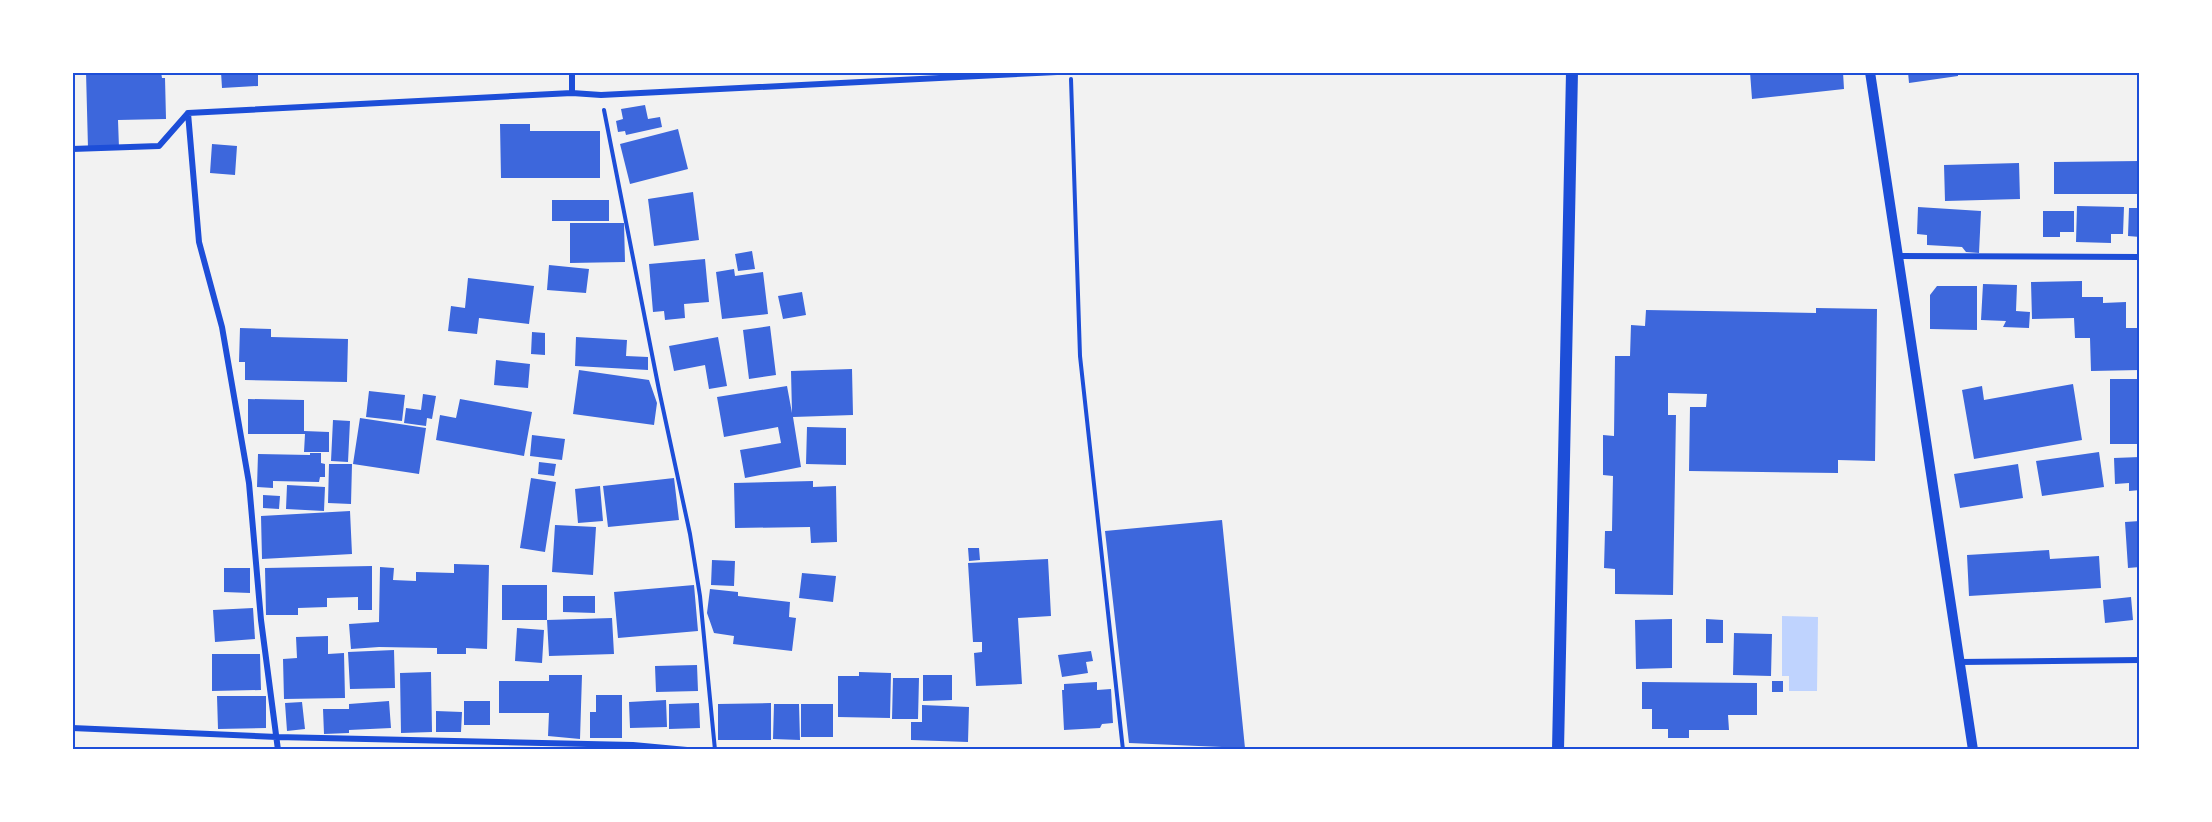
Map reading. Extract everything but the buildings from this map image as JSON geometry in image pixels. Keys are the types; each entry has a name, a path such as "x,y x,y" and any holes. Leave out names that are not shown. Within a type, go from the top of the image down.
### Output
{"main road":[{"path":"1558,750 1572,72"}],"street":[{"path":"572,72 572,93"},
{"path":"72,149 159,146 188,113 572,93 601,95 1057,72"},
{"path":"1870,72 1973,750"},
{"path":"188,113 199,242 222,327 249,483 261,620 278,750"},
{"path":"1899,256 2140,257"},
{"path":"1960,662 2140,660"},
{"path":"72,728 633,745 687,750"}],"path":[{"path":"1071,72 1080,356 1123,750"},
{"path":"601,95 690,534 700,596 715,750"}],"water":[{"path":"1782,616 1818,617 1817,691 1789,691 1789,676 1782,676"}]}
